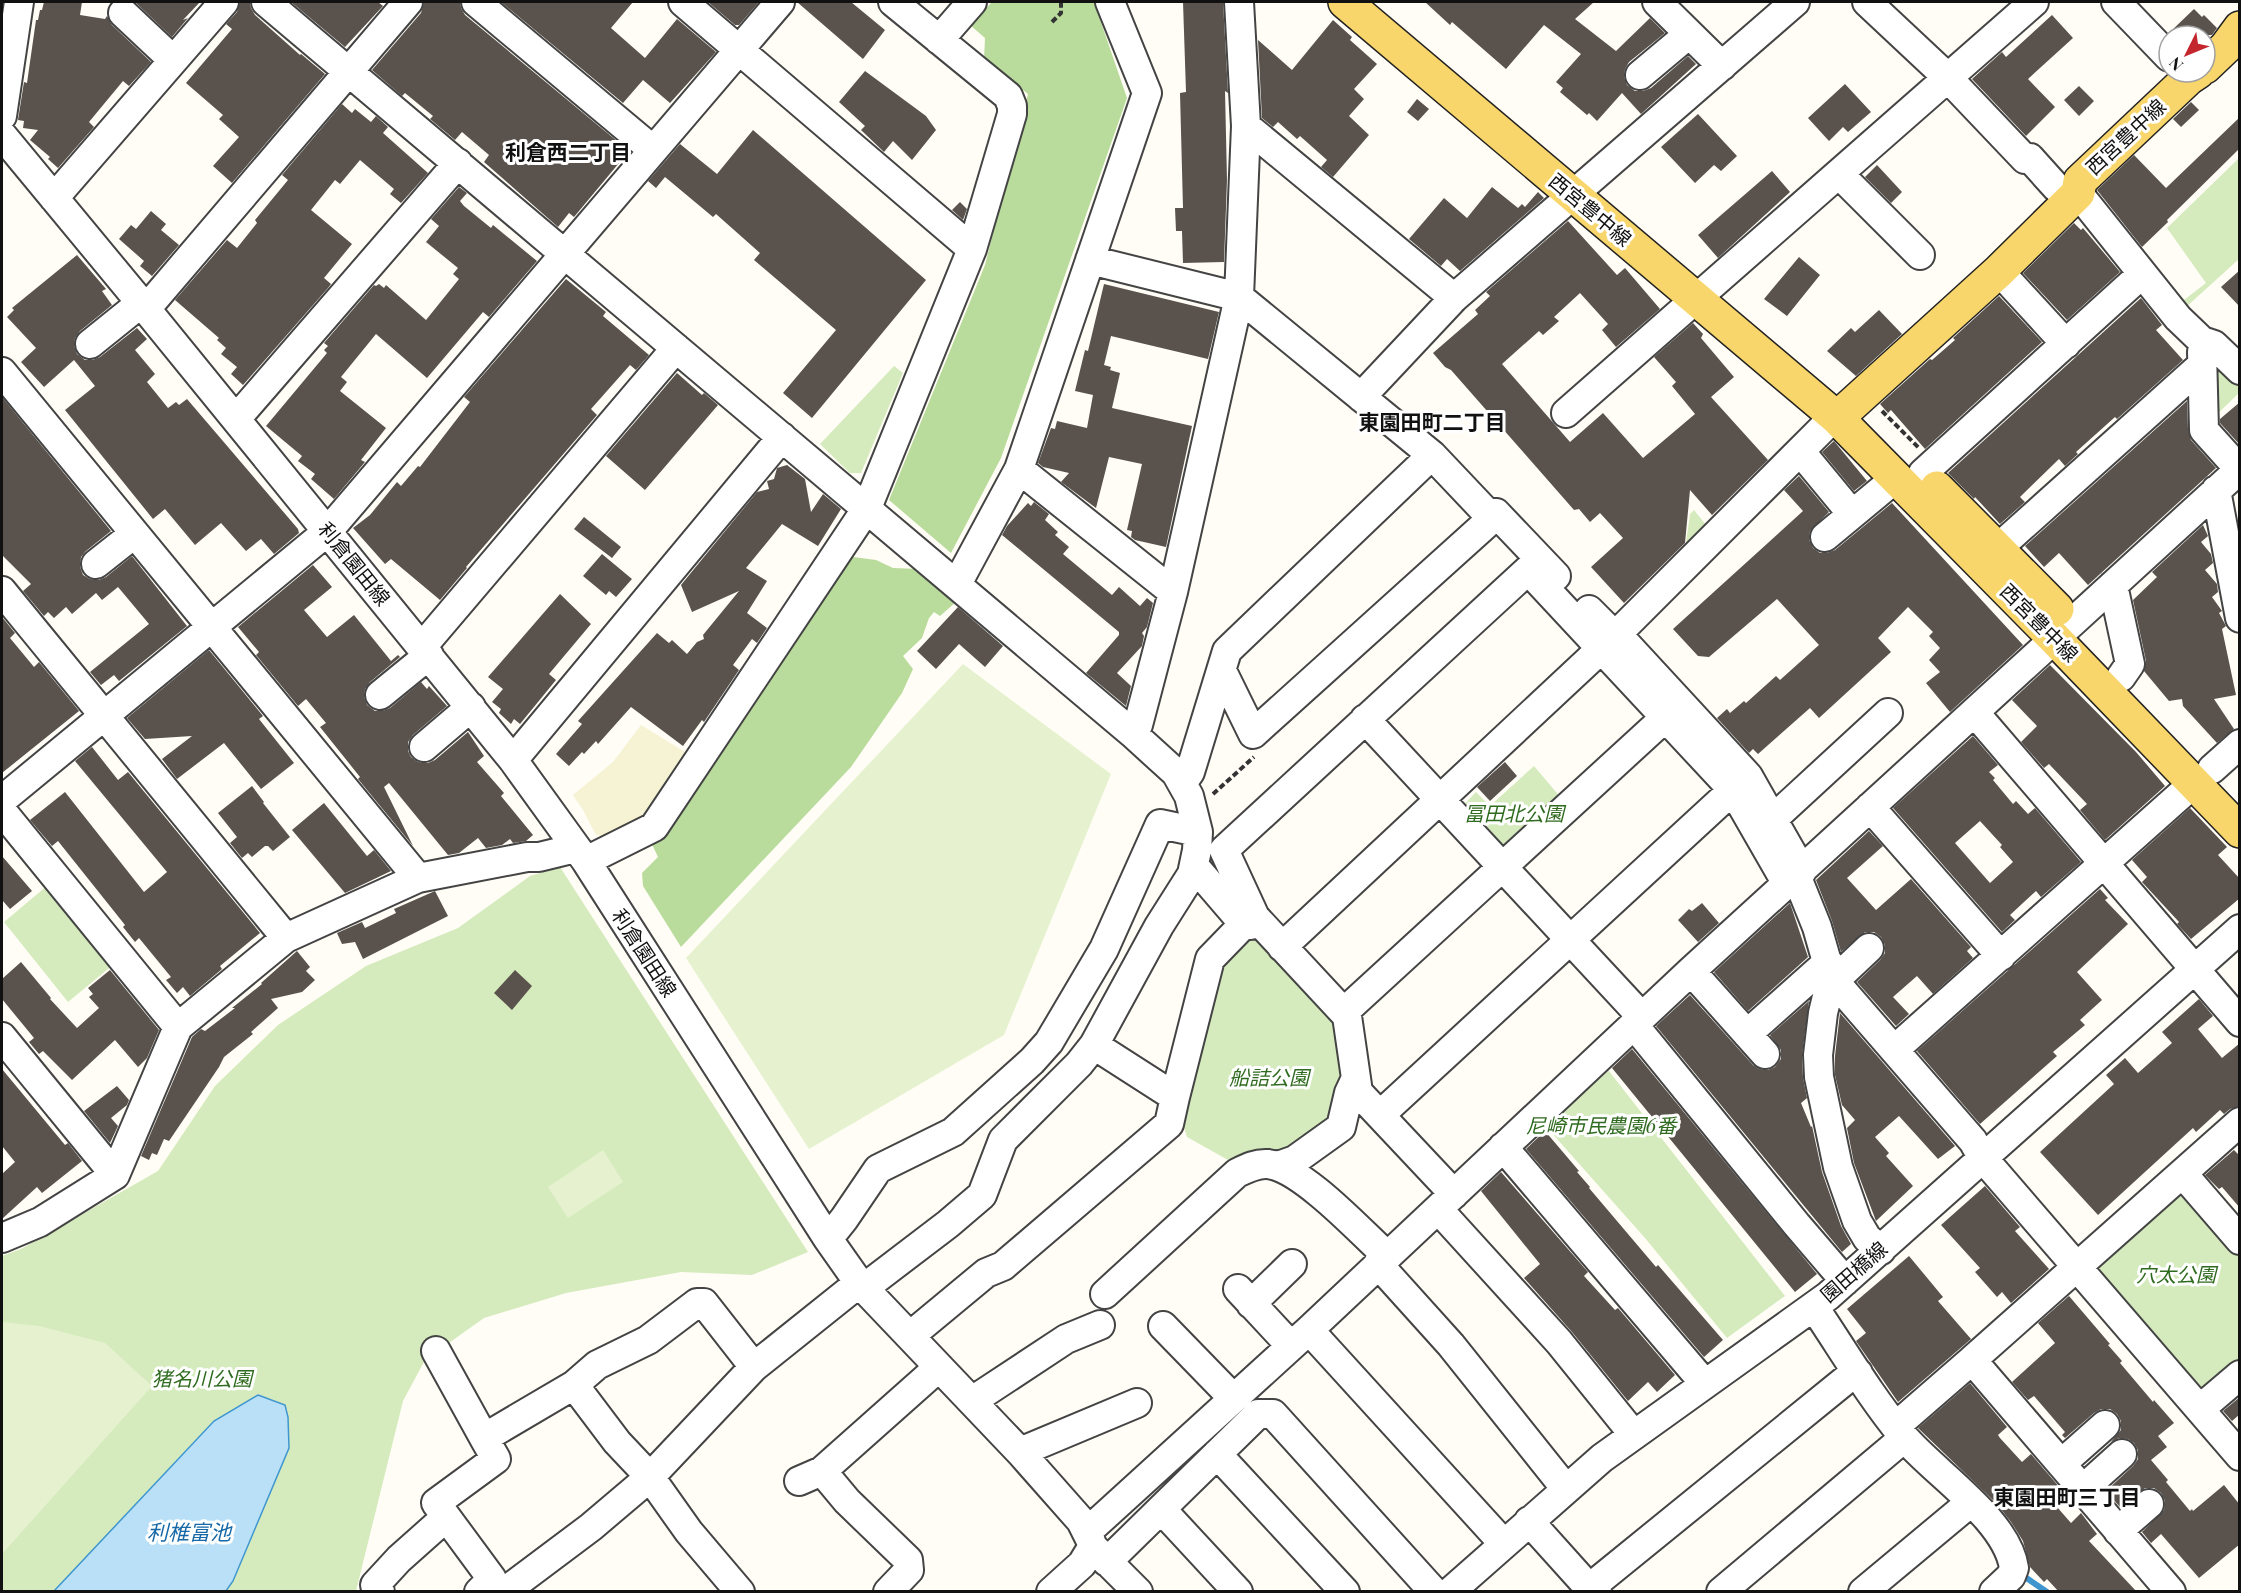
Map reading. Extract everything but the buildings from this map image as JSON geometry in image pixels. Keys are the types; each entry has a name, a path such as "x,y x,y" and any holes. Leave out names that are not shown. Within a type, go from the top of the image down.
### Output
{"main road":[{"name":"西宮豊中線","path":"1345,2 1581,187"},
{"name":"西宮豊中線","path":"1378,2 1581,187 1845,411 1923,473 1997,549 2063,631 2121,676 2203,776 2240,831"},
{"name":"西宮豊中線","path":"2217,52 2226,47 2240,28"},
{"name":"西宮豊中線","path":"1845,411 1999,271 2078,193 2080,181 2174,84"},
{"name":"西宮豊中線","path":"1845,411 2203,776 2240,798"}],"street":[{"path":"2,116 19,2"},
{"path":"54,198 224,2"},
{"path":"266,2 1170,766 1183,782 1196,822 1195,867 1159,926 1094,1044 1079,1064 1003,1140 982,1195 948,1224 861,1285 754,1368 650,1477 591,1527 499,1587 445,1518 436,1503 496,1459 436,1352"},
{"path":"90,344 144,306 408,2"},
{"path":"476,2 653,150"},
{"path":"683,2 972,249"},
{"path":"2,800 328,531 780,2"},
{"path":"2,1238 40,1222 115,1174 178,1027 286,938 418,878 527,857 581,855 654,827 867,508 972,249 1012,106 1008,96 893,2"},
{"path":"939,40 972,2"},
{"path":"957,584 1018,469 1147,93 1110,2"},
{"path":"1132,733 1138,725 1173,592 1239,297 1246,126 1239,2"},
{"path":"1657,2 1722,66"},
{"path":"1360,397 1454,298 1796,2"},
{"path":"1867,2 1947,77 2025,159 2030,158 2057,188 2078,193 2178,318 2202,353 2204,430 2234,479 2239,609"},
{"path":"1566,413 2034,2"},
{"path":"2116,2 2157,40"},
{"path":"123,13 173,60"},
{"path":"1640,75 1689,34"},
{"path":"1246,126 1454,298"},
{"name":"利倉園田線","path":"2,135 513,760 581,855 828,1239 861,1285 1074,1511 1095,1546 1138,1592"},
{"path":"236,419 458,163"},
{"path":"1839,174 1920,255"},
{"path":"1090,260 1239,297 1432,455 1486,512 1496,513 1534,564 1674,710 1773,819 1817,927 1831,973 1973,1141 1982,1157 2240,1456"},
{"path":"1999,271 2066,344"},
{"path":"1923,473 2142,274"},
{"path":"1997,549 2202,353 2214,345 2240,370"},
{"path":"380,695 426,651 676,348"},
{"path":"2,372 418,878"},
{"path":"910,1336 986,1273 1003,1266 1169,1124 1210,959 1264,933 1440,798 1609,641 1825,426 1845,411"},
{"path":"513,760 782,437"},
{"path":"1800,451 1852,514"},
{"path":"1183,782 1190,772 1227,651 1432,455"},
{"path":"1018,469 1173,592"},
{"path":"1052,1592 1082,1564 1090,1551 1233,1398 1300,1338 1691,971 2113,585 2234,479"},
{"path":"1825,537 1884,488"},
{"path":"1222,671 1253,734 1486,524 1486,512"},
{"path":"96,564 134,534"},
{"path":"1264,933 1244,896 1224,850 1534,564"},
{"path":"2113,585 2130,664 2121,676"},
{"path":"2,591 286,938"},
{"path":"424,747 471,707"},
{"path":"1344,1012 1674,710"},
{"path":"1773,819 1888,713"},
{"path":"1975,713 2240,1022"},
{"path":"1365,719 1571,939 1797,1225 1845,1281"},
{"path":"1894,1050 2240,744"},
{"path":"1741,783 1795,877"},
{"path":"1380,1116 1741,783"},
{"path":"1870,807 2001,956"},
{"path":"2,811 178,1027"},
{"path":"828,1239 878,1169 953,1132 1032,1061 1049,1042 1104,950 1160,824 1196,822"},
{"path":"1195,867 1344,1012 1347,1016 1358,1092 1380,1116 1634,1435"},
{"name":"園田橋線","path":"1450,1592 1566,1489 1634,1435 1814,1307 1845,1281 2240,929"},
{"path":"1691,971 1756,1044 1831,973 1869,948"},
{"path":"1831,973 1819,1035 1821,1085 1838,1167 1851,1208 1867,1238 1881,1250"},
{"path":"2,1036 115,1174"},
{"path":"1094,1044 1175,1097"},
{"path":"1278,1166 1295,1160 1341,1126 1349,1094 1356,1078"},
{"path":"1721,1592 1900,1432 1972,1360 2240,1122"},
{"path":"1503,1147 1705,1384"},
{"path":"1106,1294 1237,1173 1252,1166 1266,1164 1278,1166 1289,1171 1331,1205 1383,1260 1566,1489"},
{"path":"2183,1174 2240,1240"},
{"path":"1292,1264 1244,1296 1300,1338 1503,1544"},
{"path":"484,1438 574,1385 597,1365 648,1340 697,1303 704,1303 754,1368"},
{"path":"1814,1307 1900,1432 1971,1502 2000,1535 2014,1565 2011,1576 1994,1592"},
{"path":"972,1401 1066,1339 1101,1325"},
{"path":"1163,1326 1233,1398"},
{"path":"1972,1360 2083,1489 2162,1588"},
{"path":"888,1592 909,1570 908,1560 847,1501 810,1476 939,1367"},
{"path":"1529,1521 1589,1589 1839,1385 1858,1373"},
{"path":"2200,1409 2240,1375"},
{"path":"574,1385 617,1442 650,1477 689,1532 740,1592"},
{"path":"1020,1452 1137,1403"},
{"path":"1095,1546 1162,1510 1258,1414 1273,1414 1434,1592"},
{"path":"2061,1464 2105,1425"},
{"path":"1217,1454 1345,1592"},
{"path":"2083,1489 2122,1454"},
{"path":"1863,1592 1971,1502"},
{"path":"2118,1531 2149,1504"},
{"path":"1162,1510 1238,1592"},
{"path":"380,1592 375,1585 399,1559 445,1518"}],"path":[{"path":"1052,22 1061,13 1061,2"},
{"path":"1196,822 1258,753 1253,734"}],"shaded area":[{"path":"641,725 690,755 647,816 609,837 596,835 573,795 613,762"}],"green space":[{"path":"992,2 1094,2 1127,98 1001,458 951,553 889,500 985,265 1028,94 984,59 985,38 970,25"},
{"path":"2239,158 2239,259 2185,308 2180,303 2206,283 2167,228"},
{"path":"2207,346 2240,377 2239,393 2211,420"},
{"path":"894,366 903,373 861,473 850,473 820,444"},
{"path":"1694,510 1710,530 1691,547 1686,543 1690,514"},
{"path":"846,556 876,560 893,568 919,569 957,601 940,616 934,612 929,618 922,638 903,656 913,669 902,693 851,767 681,947 643,886 642,873 658,857 650,840"},
{"path":"963,664 1111,774 1004,1035 809,1149 686,958"},
{"name":"冨田北公園","path":"1534,766 1562,799 1506,851 1461,808 1476,792 1490,806"},
{"name":"猪名川公園","path":"560,867 808,1252 752,1275 681,1272 566,1293 484,1318 425,1360 403,1401 356,1591 2,1592 2,1256 21,1249 158,1171 215,1086 278,1025 366,966 458,928 530,876"},
{"path":"48,885 114,964 68,1002 4,922"},
{"name":"船詰公園","path":"1257,932 1340,1020 1352,1096 1294,1164 1237,1165 1187,1137 1180,1115 1214,961"},
{"name":"尼崎市民農園6番","path":"1605,1066 1785,1296 1727,1338 1645,1238 1542,1122"},
{"path":"603,1150 623,1182 568,1218 548,1187"},
{"name":"穴太公園","path":"2178,1190 2239,1251 2239,1364 2203,1396 2092,1272"},
{"path":"2,1322 39,1326 105,1343 152,1386 2,1554"}],"water":[{"name":"利椎富池","path":"258,1395 285,1405 288,1417 289,1448 233,1581 226,1591 54,1591 214,1421"}],"waterway":[{"path":"2022,1575 2047,1592"}],"district":[{"name":"利倉西二丁目","path":"568,153"},
{"name":"東園田町二丁目","path":"1432,423"},
{"name":"東園田町三丁目","path":"2067,1498"}]}
